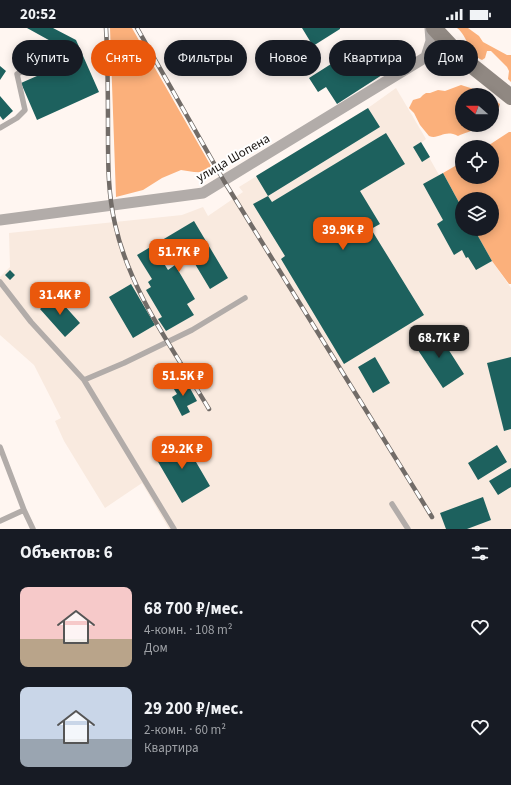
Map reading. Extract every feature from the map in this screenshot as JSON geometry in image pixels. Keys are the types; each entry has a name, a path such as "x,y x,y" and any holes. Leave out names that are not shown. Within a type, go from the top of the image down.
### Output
{"main road":[{"path":"434,28 445,40"},
{"path":"478,71 511,97"}],"street":[{"path":"430,28 431,40"},
{"name":"улица Шопена","path":"0,220 203,193 424,58"}],"lane":[{"path":"0,128 17,118 25,110 17,76"},
{"path":"0,282 31,322 84,380 174,529"},
{"path":"84,380 124,363 192,330 245,298"},
{"path":"0,447 24,510 33,529"},
{"path":"392,504 408,529"},
{"path":"0,521 24,510"}],"shaded area":[{"path":"110,28 132,28 139,40 110,40"},
{"path":"457,28 468,28 479,36 483,42 507,55 511,55 511,82 508,79 509,71 507,67 491,51 487,51 485,58 482,60 478,58 478,40 466,40 461,31"},
{"path":"156,70 215,173 181,170 162,178 143,190 116,197 112,76 156,76"},
{"path":"461,85 470,88 455,88 455,132 468,132 458,136 453,134 445,134 436,137 429,136 409,108 413,100 420,98 426,93 438,90 445,91"},
{"path":"396,88 426,139 421,143 439,175 443,173 455,195 455,236 469,236 492,261 511,288 511,529 169,529 142,483 105,508 64,441 55,421 61,418 34,365 0,335 0,277 10,267 9,233 182,215 203,207 208,216 243,192 239,187 368,108"},
{"path":"511,132 511,284 509,284 492,261 478,236 499,236 499,192 455,192 455,195 443,173 455,166 455,184 499,184 499,140 497,140"}],"building":[{"path":"27,28 53,28 76,40 49,40"},
{"path":"302,28 340,28 321,41 309,40"},
{"path":"83,56 99,92 37,120 21,83 37,76 83,76"},
{"path":"329,65 329,76 380,76 337,104 326,87 318,92 309,78 312,76 321,76 321,70"},
{"path":"0,66 6,71 0,80"},
{"path":"0,96 13,111 3,120 0,116"},
{"path":"368,108 380,127 268,196 256,176"},
{"path":"386,133 405,164 360,191 380,224 371,229 424,315 344,364 281,259 285,256 253,204 268,196 272,202"},
{"path":"421,142 430,157 422,162 413,147"},
{"path":"443,173 455,195 455,236 478,236 492,261 476,270 468,257 466,258 462,250 454,255 437,224 443,220 423,184"},
{"path":"194,221 228,278 210,289 186,249 163,262 168,270 175,265 195,299 187,304 194,315 166,331 158,319 162,317 146,290 151,287 148,282 152,279 137,255"},
{"path":"10,270 15,275 10,280 5,275"},
{"path":"131,284 155,325 133,338 109,297"},
{"path":"55,295 80,323 65,337 40,309"},
{"path":"436,330 464,374 443,388 414,344"},
{"path":"375,357 390,383 373,393 358,367"},
{"path":"511,357 511,429 504,431 487,363"},
{"path":"185,379 197,401 187,406 190,412 182,416 172,397 177,394 172,386"},
{"path":"182,438 210,486 182,503 154,455"},
{"path":"497,445 507,462 478,480 468,463"},
{"path":"511,468 511,487 498,495 489,481"},
{"path":"483,497 491,520 467,529 446,529 440,513"}],"railway":[{"path":"106,28 108,67 109,179 115,224 122,249 142,297 154,320 209,409"},
{"path":"137,28 224,181 432,517"}]}
